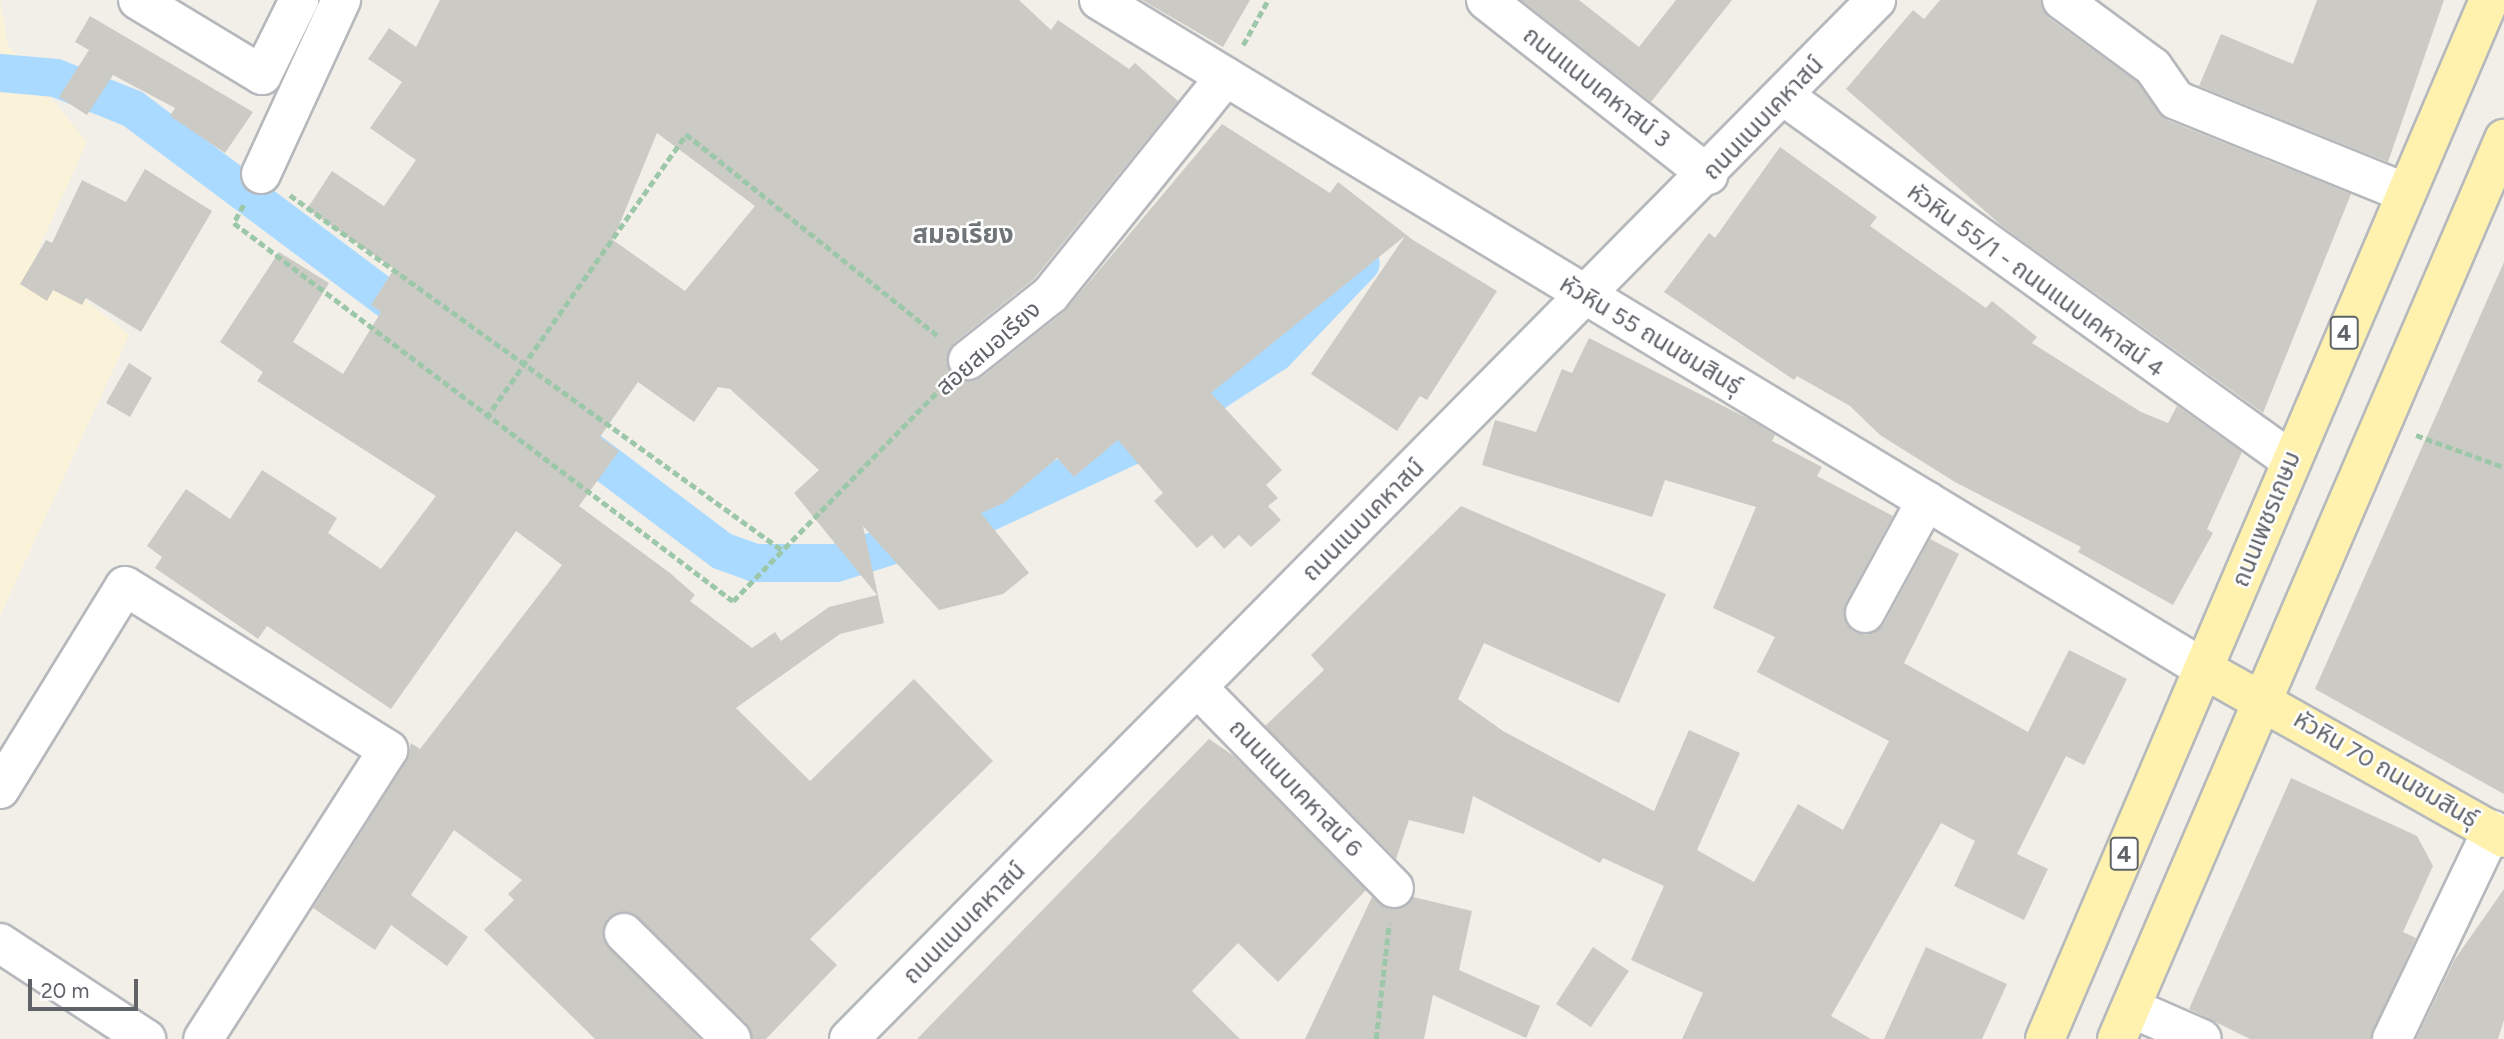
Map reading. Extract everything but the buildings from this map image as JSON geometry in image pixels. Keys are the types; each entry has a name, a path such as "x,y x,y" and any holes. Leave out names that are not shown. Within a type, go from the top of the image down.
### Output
{"main road":[{"name":"ถนนเพชรเกษม","path":"2045,1039 2404,192 2489,0"},
{"path":"2124,1023 2268,700 2504,139"},
{"name":"หัวหิน 70 ถนนชมสินธุ์","path":"2204,669 2268,700 2498,834"}],"street":[{"path":"138,0 262,75 299,0"},
{"path":"261,174 341,0"},
{"name":"หัวหิน 55 ถนนชมสินธุ์","path":"1099,0 2204,669"},
{"name":"ถนนแนบเคหาสน์ 3","path":"1486,0 1708,175"},
{"name":"ถนนแนบเคหาสน์","path":"849,1039 1708,175 1876,0"},
{"path":"2062,0 2152,67 2176,100 2404,192"},
{"name":"สอยสมอเรียง","path":"968,360 1050,295 1224,78"},
{"name":"หัวหิน 55/1 - ถนนแนบเคหาสน์ 4","path":"1785,97 2290,460"},
{"path":"1865,613 1926,501"},
{"path":"0,789 125,586 388,750 203,1039"},
{"name":"ถนนแนบเคหาสน์ 6","path":"1198,688 1394,888"},
{"path":"2392,1039 2498,834"},
{"path":"624,933 731,1039"},
{"path":"0,943 146,1039"},
{"path":"2124,1023 2202,1039"}],"path":[{"path":"1224,78 1268,0"},
{"path":"234,223 486,418 686,134 968,360"},
{"path":"261,174 782,550"},
{"name":"สอยสมอเรียง","path":"486,418 733,601 968,360"},
{"path":"2384,423 2504,467"},
{"path":"1376,1039 1394,888"}],"sand":[{"path":"0,0 8,45 87,142 34,259 129,335 0,616"}],"waterway":[{"path":"0,73 56,78 133,109 419,323"},
{"path":"568,435 722,551 755,563 836,563 970,521 1131,446 1275,353 1361,263"}],"district":[{"name":"สมอเรียง","path":"963,235"}]}
